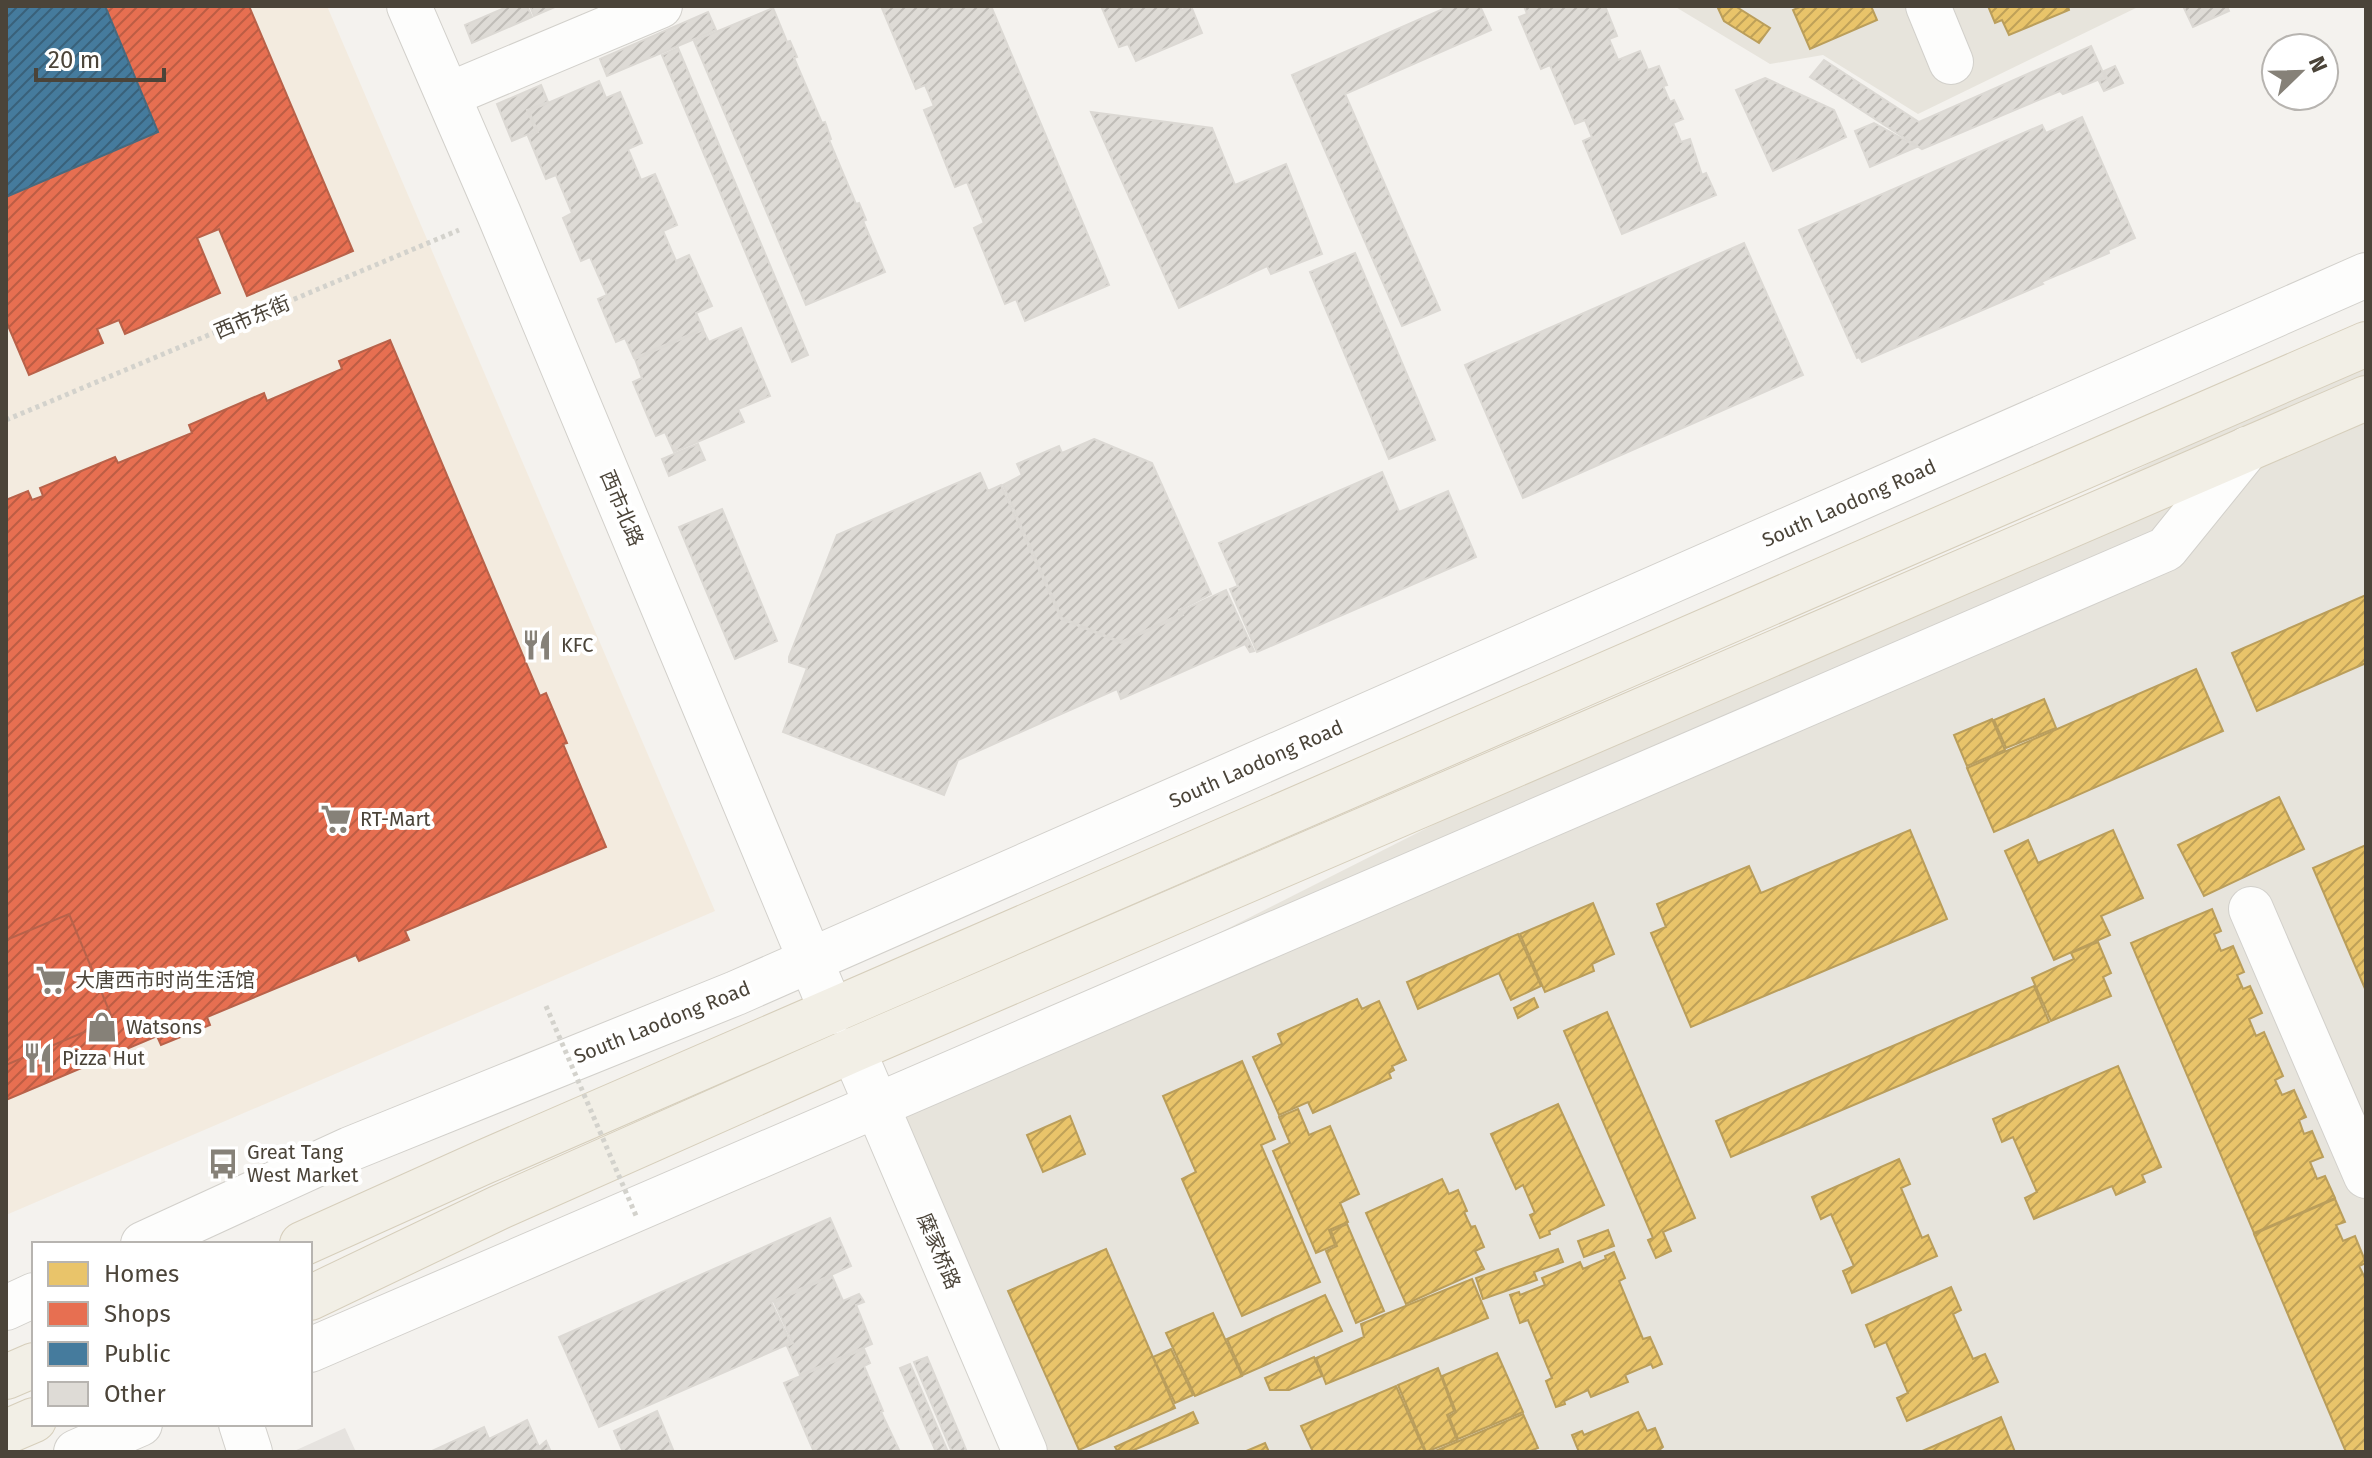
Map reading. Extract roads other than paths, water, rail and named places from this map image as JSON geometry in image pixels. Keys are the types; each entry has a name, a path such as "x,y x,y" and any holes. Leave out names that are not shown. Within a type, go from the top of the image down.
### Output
{"main road":[{"path":"306,1242 2366,344"},
{"path":"312,1297 500,1207 853,1050 2366,398"},
{"path":"6,1377 32,1366"},
{"path":"6,1432 32,1421"}],"street":[{"name":"西市北路","path":"409,6 832,1012"},
{"path":"448,95 660,6"},
{"path":"1928,6 1951,62"},
{"name":"South Laodong Road","path":"147,1242 350,1149 736,993 2366,275"},
{"path":"312,1349 2166,549 2247,449"},
{"path":"2251,909 2366,1176"},
{"name":"糜家桥路","path":"853,1050 1025,1452"},
{"path":"6,1308 32,1296"},
{"path":"76,1452 135,1426"},
{"path":"242,1426 250,1452"}],"place":[{"name":"KFC","path":"537,645"},
{"name":"RT-Mart","path":"336,819"},
{"name":"大唐西市时尚生活馆","path":"51,980"},
{"name":"Watsons","path":"102,1027"},
{"name":"Pizza Hut","path":"38,1058"},
{"name":"Great Tang West Market","path":"223,1164"}]}
